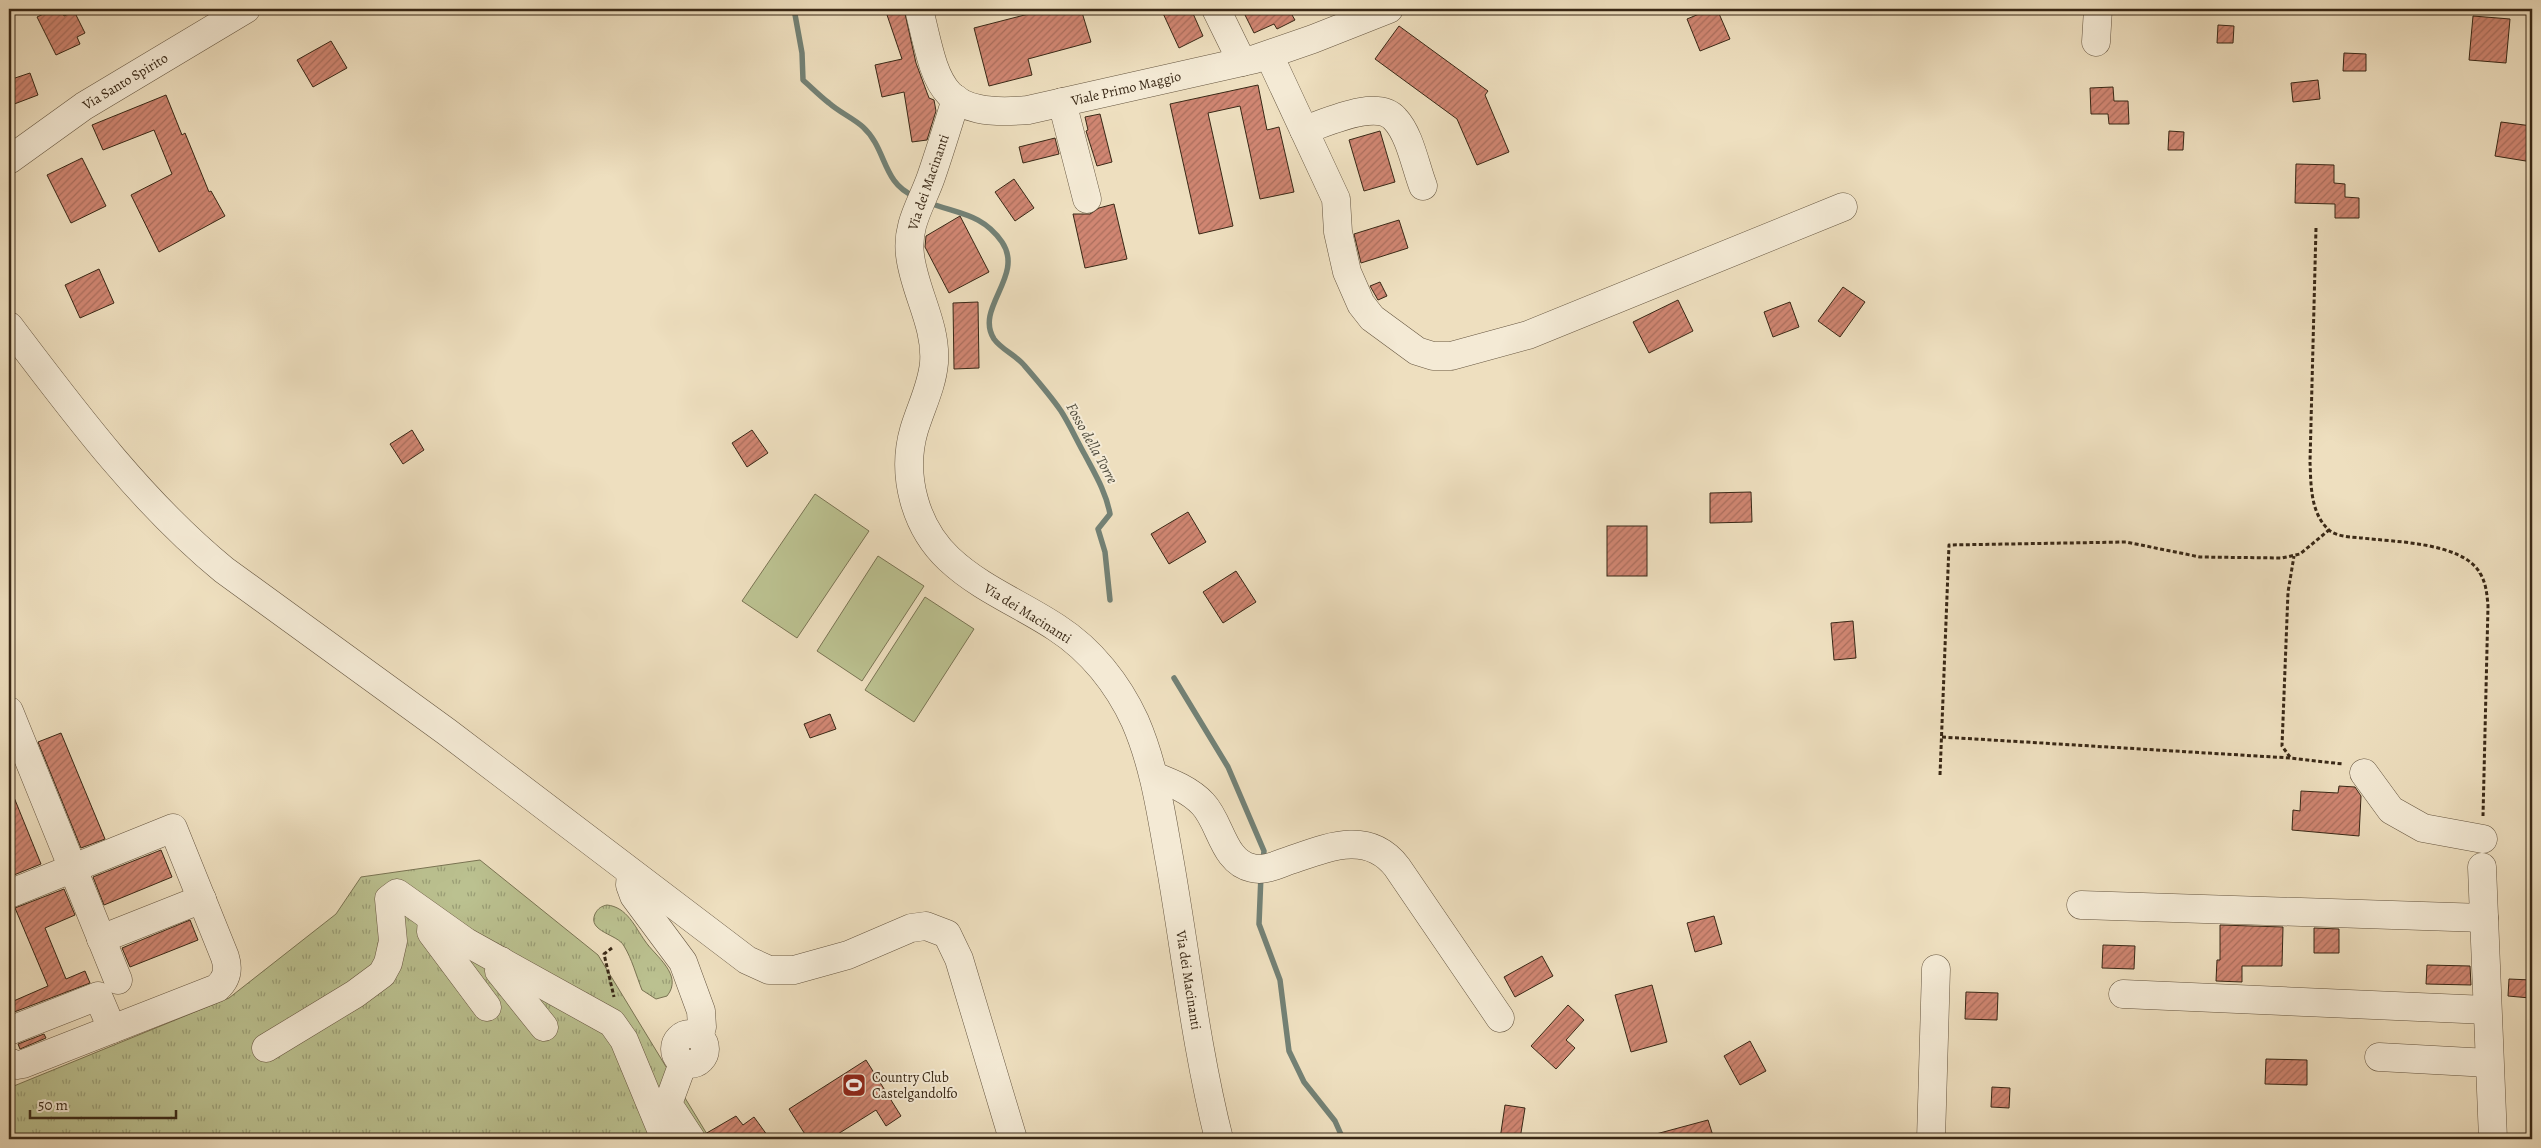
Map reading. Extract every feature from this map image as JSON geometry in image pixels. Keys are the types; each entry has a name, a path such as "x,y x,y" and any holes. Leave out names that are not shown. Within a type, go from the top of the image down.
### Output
{"street":[{"name":"Via Santo Spirito","path":"9,160 84,106 246,9"},
{"name":"Viale Primo Maggio","path":"919,9 936,74 942,87 956,99 980,110 997,112 1028,110 1269,55 1389,9"},
{"path":"1216,9 1242,62"},
{"path":"2096,42 2098,9"},
{"path":"1269,55 1336,199 1338,232 1346,264 1360,304 1372,318 1417,351 1433,356 1451,356 1528,335 1843,207"},
{"name":"Via dei Macinanti","path":"956,99 910,231 910,257 932,337 934,354 932,376 915,427 910,453 910,479 919,515 932,541 962,570 999,596 1059,629 1091,656 1114,685 1131,713 1144,744 1154,776 1181,923 1206,1090 1219,1139"},
{"path":"1062,102 1086,199"},
{"path":"1304,130 1370,109 1390,114 1403,133 1423,186"},
{"path":"9,326 118,463 163,514 201,551 239,581 447,732 747,960 770,970 794,970 818,966 918,926 933,928 947,934 959,959 1013,1139"},
{"path":"9,711 118,980"},
{"path":"2364,773 2391,810 2423,828 2483,839"},
{"path":"1154,776 1196,797 1214,818 1233,858 1245,866 1265,868 1323,849 1348,845 1361,845 1385,853 1500,1018"},
{"path":"9,894 174,828 227,963 227,975 217,988 24,1064 17,1065 9,1062"},
{"path":"2482,867 2489,1063 2494,1139"},
{"path":"631,873 630,885 634,896 683,962 701,1011 702,1027 698,1036 705,1044 704,1055 698,1062 684,1063 668,1104 691,1139"},
{"path":"266,1048 355,994 382,974 391,953 393,941 388,899 397,893 466,942 612,1023 624,1040 664,1139"},
{"path":"101,939 202,899"},
{"path":"2081,905 2484,918"},
{"path":"432,918 431,932 487,1007"},
{"path":"501,961 499,971 544,1027"},
{"path":"1931,1139 1936,969"},
{"path":"2124,994 2487,1010"},
{"path":"9,1031 98,996 112,1029"},
{"path":"2379,1057 2489,1063"}],"path":[{"path":"2316,228 2311,493 2317,512 2329,530 2344,536 2418,545 2448,551 2464,558 2480,573 2488,606 2483,839"},
{"path":"1940,775 1949,545 2126,542 2200,558 2276,559 2294,556 2304,551 2315,539 2329,530"},
{"path":"2290,758 2282,746 2288,592 2294,556"},
{"path":"1942,738 2290,758 2354,765 2364,773"},
{"path":"612,948 604,954 618,1012 612,1023"}],"green space":[{"path":"815,494 869,531 797,638 742,601"},
{"path":"878,556 924,586 862,681 817,651"},
{"path":"925,597 974,629 914,722 865,690"},
{"path":"480,860 598,955 710,1139 9,1139 9,1088 229,998 336,914 361,877"},
{"path":"607,905 625,914 666,966 672,981 667,996 656,999 642,990 624,946 616,938 595,925 596,912"}],"building":[{"path":"54,9 61,9 64,16 74,11 85,33 77,37 80,44 56,55 37,17"},
{"path":"885,9 904,9 916,63 929,98 934,100 936,111 927,140 912,142 904,92 882,97 875,65 902,59"},
{"path":"1048,9 1081,9 1091,42 1028,59 1032,75 989,86 974,28"},
{"path":"1161,9 1191,9 1203,36 1179,48"},
{"path":"1242,9 1305,9 1292,15 1295,20 1277,29 1274,24 1254,33"},
{"path":"1711,9 1717,9 1730,39 1700,51 1687,19"},
{"path":"2473,16 2510,19 2506,63 2469,60"},
{"path":"2218,25 2234,26 2233,43 2217,43"},
{"path":"1399,26 1488,91 1485,95 1509,152 1477,165 1457,119 1375,59"},
{"path":"331,41 347,68 313,87 297,60"},
{"path":"2344,53 2366,54 2366,71 2343,71"},
{"path":"30,73 38,95 9,106 9,80"},
{"path":"2318,80 2320,99 2293,102 2291,83"},
{"path":"1258,85 1267,130 1279,127 1294,192 1260,199 1240,106 1208,113 1233,226 1199,234 1170,104"},
{"path":"2113,87 2114,101 2128,101 2129,124 2109,124 2108,114 2091,114 2090,88"},
{"path":"166,95 182,135 185,133 209,192 211,191 225,216 159,252 131,195 172,174 154,130 103,150 92,125"},
{"path":"1100,114 1112,162 1097,166 1086,131 1088,130 1085,117"},
{"path":"2501,122 2532,126 2532,162 2495,156"},
{"path":"1380,131 1395,182 1364,191 1349,140"},
{"path":"2169,131 2184,132 2183,150 2168,150"},
{"path":"1055,138 1059,154 1023,163 1019,147"},
{"path":"82,158 106,206 71,223 47,175"},
{"path":"2296,164 2334,165 2334,183 2345,184 2345,197 2359,198 2359,218 2335,218 2335,204 2295,203"},
{"path":"1014,179 1034,208 1015,221 995,192"},
{"path":"1114,204 1127,259 1085,268 1073,214 1090,214 1099,208"},
{"path":"960,216 989,272 949,293 925,247 926,236"},
{"path":"1399,220 1408,248 1361,263 1354,234"},
{"path":"99,269 114,303 80,318 65,285"},
{"path":"1380,282 1387,296 1378,300 1370,286"},
{"path":"1843,287 1865,302 1840,337 1818,321"},
{"path":"1678,300 1693,331 1649,353 1633,322"},
{"path":"978,302 979,368 954,369 953,303"},
{"path":"1790,302 1799,327 1773,337 1764,312"},
{"path":"412,430 424,450 403,464 390,444"},
{"path":"752,430 768,453 747,467 732,443"},
{"path":"1751,492 1752,522 1710,523 1710,493"},
{"path":"1188,512 1206,542 1169,564 1151,534"},
{"path":"1607,526 1647,526 1647,576 1607,576"},
{"path":"1236,571 1256,602 1223,623 1203,592"},
{"path":"1853,621 1856,658 1834,660 1831,623"},
{"path":"830,714 836,729 810,738 804,724"},
{"path":"61,733 105,839 81,848 38,742"},
{"path":"9,785 41,864 9,877"},
{"path":"2339,786 2355,787 2361,796 2359,836 2292,830 2293,810 2300,811 2301,791 2338,793"},
{"path":"161,850 172,877 104,905 93,877"},
{"path":"64,889 75,915 45,928 66,979 85,971 90,983 9,1014 9,1003 48,986 15,908"},
{"path":"1714,916 1722,944 1695,952 1687,923"},
{"path":"190,920 198,940 130,967 122,948"},
{"path":"2220,925 2283,927 2282,966 2242,966 2242,982 2216,981 2217,960 2220,960"},
{"path":"2314,928 2339,929 2339,953 2314,953"},
{"path":"2103,945 2135,946 2134,969 2102,968"},
{"path":"1542,956 1553,976 1515,997 1504,977"},
{"path":"2427,965 2470,966 2471,985 2426,984"},
{"path":"2509,979 2531,980 2530,998 2508,996"},
{"path":"1652,985 1667,1042 1631,1052 1615,995"},
{"path":"1966,992 1998,993 1997,1020 1965,1019"},
{"path":"1568,1005 1584,1020 1566,1040 1575,1048 1556,1069 1531,1046"},
{"path":"44,1034 46,1038 20,1049 18,1044"},
{"path":"1750,1041 1766,1071 1740,1085 1724,1056"},
{"path":"2266,1059 2307,1060 2307,1085 2265,1084"},
{"name":"Country Club Castelgandolfo","path":"866,1060 901,1116 886,1126 876,1110 830,1139 808,1139 789,1109"},
{"path":"1992,1087 2010,1088 2009,1108 1991,1107"},
{"path":"1505,1105 1525,1108 1520,1139 1500,1139"},
{"path":"736,1116 743,1125 754,1117 770,1139 706,1139 705,1134"},
{"path":"1708,1120 1714,1139 1657,1139 1656,1134"}],"waterway":[{"name":"Fosso della Torre","path":"794,9 802,53 803,80 833,106 863,127 877,145 896,183 914,196"},
{"name":"Fosso della Torre","path":"927,202 977,220 994,232 1002,242 1007,255 1008,267 990,316 990,327 997,343 1023,364 1061,411 1100,483 1110,514 1098,529 1105,552 1110,600"},
{"name":"Fosso della Torre","path":"1174,678 1228,767 1264,851 1263,861"},
{"name":"Fosso della Torre","path":"1261,875 1259,924 1280,980 1289,1051 1304,1082 1335,1121 1343,1139"}],"place":[{"name":"Country Club Castelgandolfo","path":"854,1085"}]}
